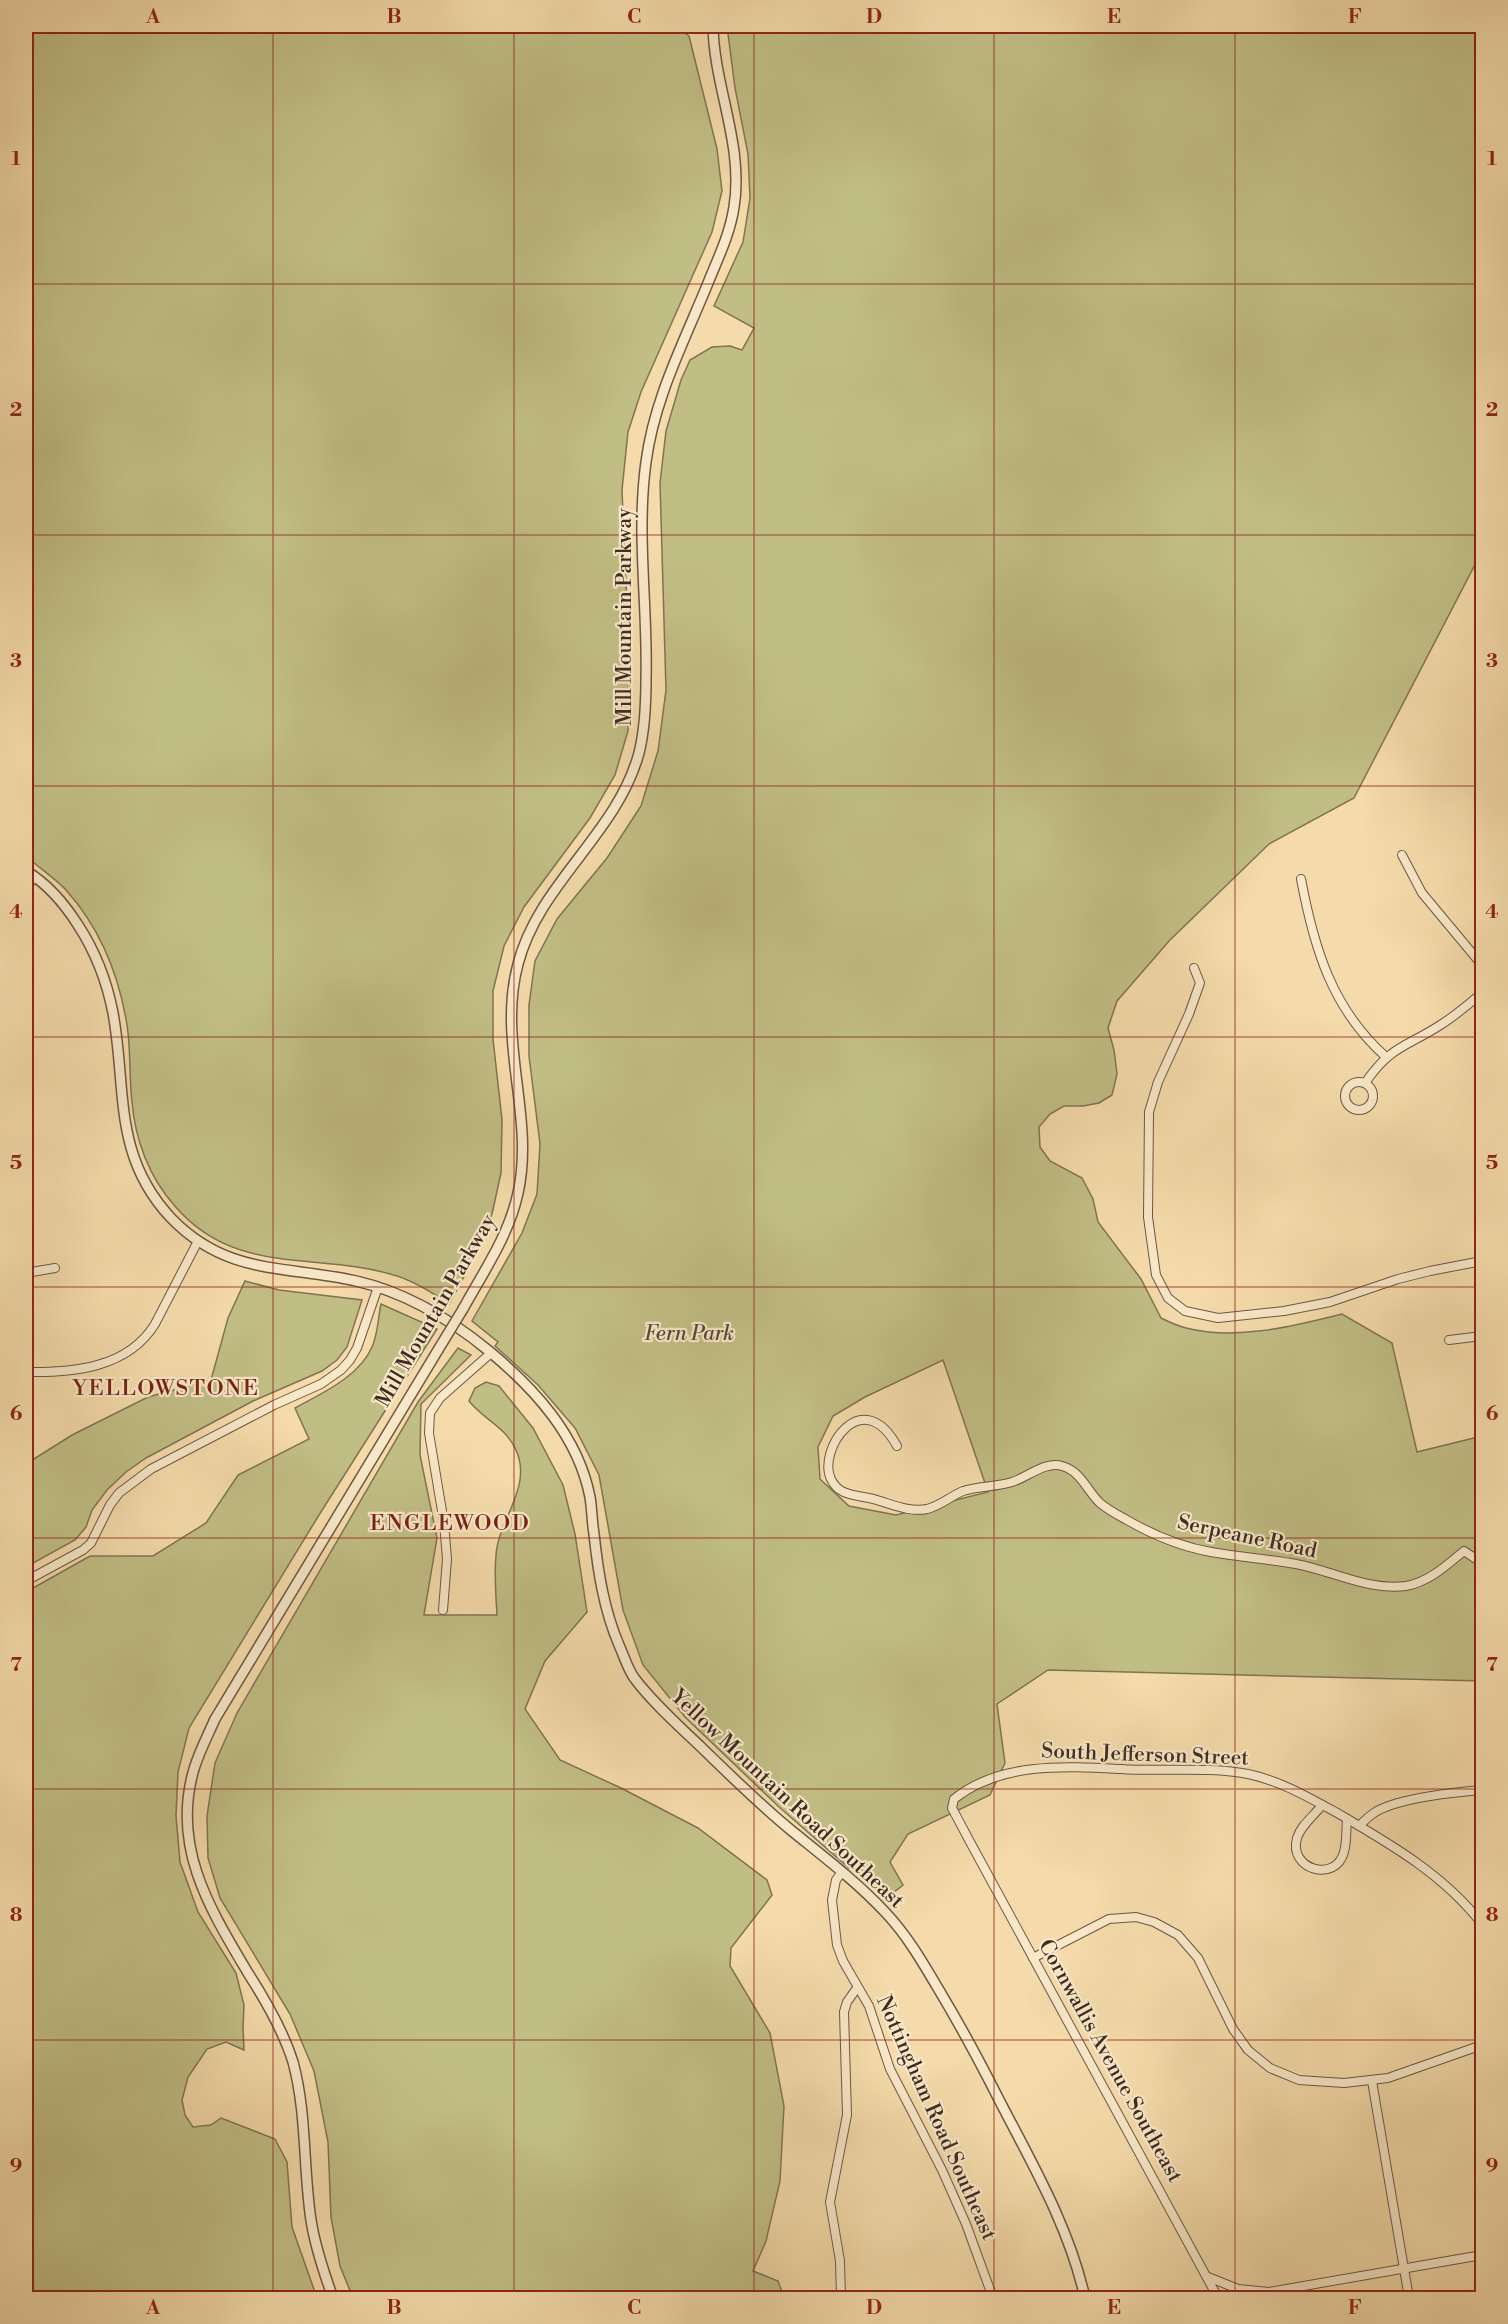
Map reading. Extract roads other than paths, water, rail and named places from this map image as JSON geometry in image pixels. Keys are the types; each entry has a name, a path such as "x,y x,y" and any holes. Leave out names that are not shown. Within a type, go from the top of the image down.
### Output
{"street":[{"name":"Mill Mountain Parkway","path":"333,2298 316,2248 311,2221 303,2115 292,2061 272,2012 207,1902 190,1848 187,1808 194,1769 215,1719 463,1309 501,1240 518,1193 522,1145 510,1026 513,987 519,961 537,918 609,819 622,796 639,755 643,733 646,670 643,491 649,444 657,408 726,239 735,203 736,161 717,66 713,26"},
{"path":"1402,855 1422,893 1482,965"},
{"path":"26,890 30,874"},
{"name":"Yellow Mountain Road Southeast","path":"30,874 50,889 73,916 105,980 116,1029 127,1137 141,1175 162,1208 175,1222 198,1241 217,1252 250,1265 357,1281 418,1304 462,1330 491,1353 552,1414 576,1453 590,1497 594,1538 607,1616 632,1676 672,1719 749,1793 842,1872 887,1914 905,1936 973,2047 1040,2176 1074,2258 1085,2298"},
{"path":"1302,879 1330,981 1353,1022 1386,1057"},
{"path":"1194,968 1200,983 1189,1014 1158,1082 1149,1112 1148,1217 1156,1275 1167,1298 1175,1306 1195,1315 1218,1318 1280,1312 1330,1302 1430,1270 1482,1262"},
{"path":"1365,1083 1386,1057 1407,1042 1442,1025 1482,993"},
{"path":"26,1372 82,1369 114,1360 134,1349 149,1335 156,1324 198,1241"},
{"path":"26,1273 56,1268"},
{"path":"26,1581 83,1550 91,1543 110,1505 119,1493 151,1469 202,1441 333,1377 350,1360 357,1348 378,1287"},
{"path":"1449,1340 1482,1336"},
{"path":"443,1610 447,1559 444,1523 429,1433 430,1413 440,1398 491,1353"},
{"name":"Serpeane Road","path":"897,1446 891,1436 876,1422 868,1419 855,1421 846,1428 834,1445 828,1467 832,1482 837,1488 851,1494 906,1508 926,1509 966,1490 1011,1482 1045,1466 1058,1464 1073,1470 1091,1494 1111,1512 1170,1540 1195,1549 1297,1564 1352,1580 1394,1586 1408,1585 1430,1577 1464,1551 1482,1563"},
{"name":"South Jefferson Street","path":"969,1840 952,1808 954,1799 983,1782 998,1777 1042,1768 1246,1773 1285,1785 1407,1854 1434,1874 1460,1898 1482,1924"},
{"path":"1359,1826 1368,1817 1386,1807 1482,1790"},
{"path":"1322,1805 1300,1829 1297,1837 1298,1856 1307,1867 1314,1870 1328,1869 1340,1861 1344,1853 1347,1819"},
{"name":"Cornwallis Avenue Southeast","path":"969,1840 1218,2298"},
{"name":"Nottingham Road Southeast","path":"842,1872 836,1880 832,1900 837,1945 843,1961 872,2013 890,2069 901,2093 942,2170 993,2298"},
{"path":"1033,1958 1109,1919 1136,1917 1154,1922 1172,1931 1188,1945 1198,1958 1238,2037 1262,2062 1284,2075 1299,2080 1344,2083 1372,2081 1403,2074 1482,2045"},
{"path":"841,2298 840,2261 830,2213 831,2188 847,2115 844,2012 847,2002 857,1988"},
{"path":"1372,2081 1409,2298"},
{"path":"1208,2276 1238,2289 1269,2292 1482,2254"},
{"path":"1261,2298 1269,2292"}],"district":[{"name":"YELLOWSTONE","path":"166,1388"},
{"name":"ENGLEWOOD","path":"450,1523"}],"park label":[{"name":"Fern Park","path":"689,1334"}]}
